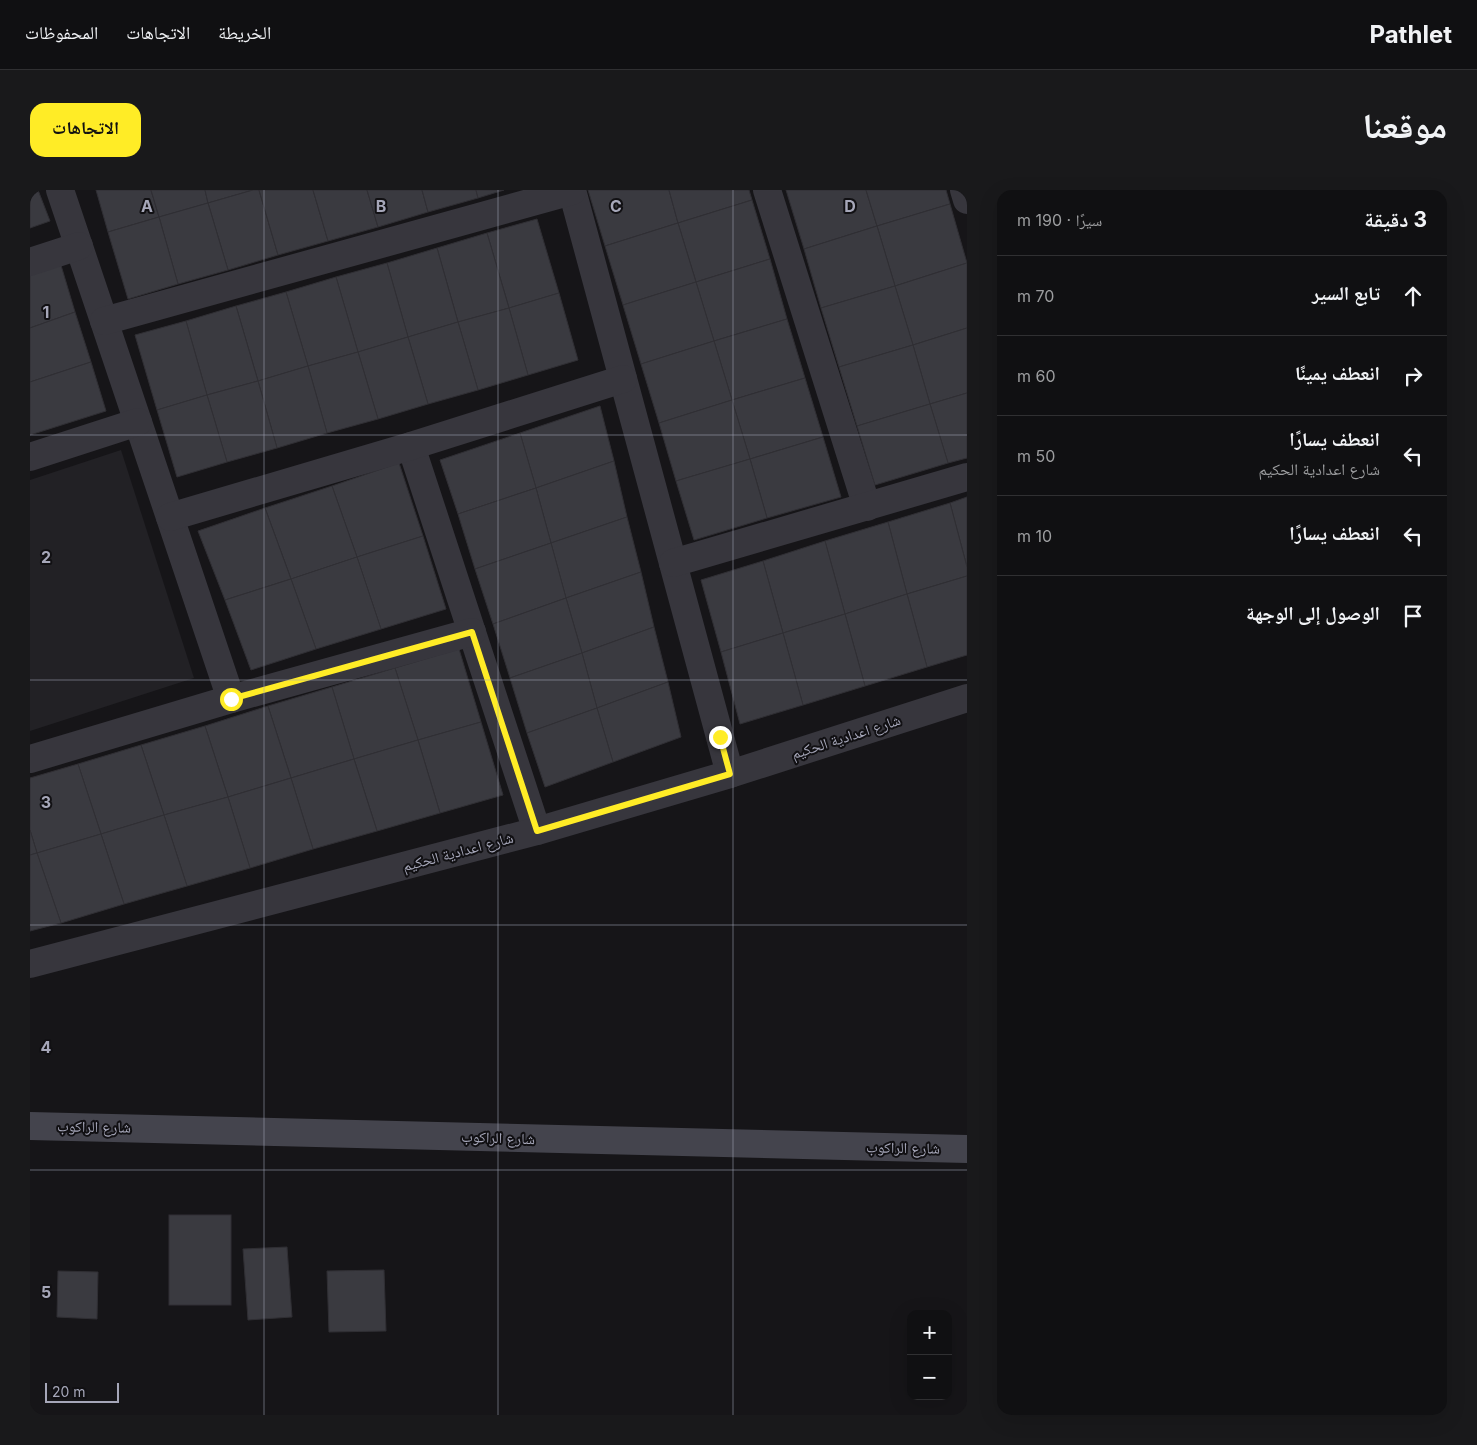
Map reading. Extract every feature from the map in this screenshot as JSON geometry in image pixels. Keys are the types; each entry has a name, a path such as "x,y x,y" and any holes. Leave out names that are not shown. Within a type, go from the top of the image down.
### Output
{"street":[{"path":"60,190 231,699"},
{"path":"104,321 572,190 730,774"},
{"path":"767,190 867,506"},
{"path":"964,190 967,200"},
{"path":"30,262 79,246"},
{"path":"170,518 411,446 623,379"},
{"path":"30,457 138,422"},
{"path":"411,446 537,831"},
{"path":"673,563 967,477"},
{"path":"30,759 231,699 472,632"},
{"name":"شارع اعدادية الحكيم","path":"30,964 537,831 730,774 967,698"},
{"name":"شارع الراكوب","path":"30,1126 967,1149"}],"shaded area":[{"path":"121,450 194,678 30,731 30,480"}],"building":[{"path":"30,190 38,190 50,221 30,228"},
{"path":"96,190 151,190 159,217 108,232"},
{"path":"151,190 205,190 208,203 159,217"},
{"path":"205,190 253,190 208,203"},
{"path":"259,190 278,255 228,270 208,203"},
{"path":"259,190 313,190 328,241 278,255"},
{"path":"313,190 367,190 378,227 328,241"},
{"path":"367,190 422,190 428,212 378,227"},
{"path":"422,190 476,190 478,198 428,212"},
{"path":"476,190 504,190 478,198"},
{"path":"588,190 669,190 678,223 605,246"},
{"path":"669,190 749,190 752,200 678,223"},
{"path":"786,190 866,190 877,226 804,249"},
{"path":"866,190 946,190 950,204 877,226"},
{"path":"752,200 770,259 696,282 678,223"},
{"path":"208,203 228,270 178,284 159,217"},
{"path":"950,204 967,263 895,286 877,226"},
{"path":"159,217 178,284 128,299 108,232"},
{"path":"537,219 559,293 509,308 487,233"},
{"path":"678,223 696,282 623,305 605,246"},
{"path":"877,226 895,286 821,308 804,249"},
{"path":"487,233 509,308 458,322 437,248"},
{"path":"437,248 458,322 408,337 387,263"},
{"path":"770,259 787,319 714,341 696,282"},
{"path":"60,262 75,312 30,328 30,273"},
{"path":"387,263 408,337 358,352 336,277"},
{"path":"967,263 967,328 913,345 895,286"},
{"path":"336,277 358,352 308,366 286,292"},
{"path":"696,282 714,341 641,364 623,305"},
{"path":"895,286 913,345 839,367 821,308"},
{"path":"286,292 308,366 258,381 236,306"},
{"path":"559,293 578,360 528,375 509,308"},
{"path":"236,306 258,381 207,395 186,321"},
{"path":"509,308 528,375 478,390 458,322"},
{"path":"75,312 91,362 30,382 30,328"},
{"path":"787,319 805,378 732,400 714,341"},
{"path":"186,321 207,395 157,410 135,335"},
{"path":"458,322 478,390 428,404 408,337"},
{"path":"967,328 967,393 930,404 913,345"},
{"path":"408,337 428,404 378,419 358,352"},
{"path":"714,341 732,400 659,423 641,364"},
{"path":"913,345 930,404 857,426 839,367"},
{"path":"358,352 378,419 327,433 308,366"},
{"path":"91,362 106,411 30,435 30,382"},
{"path":"308,366 327,433 277,448 258,381"},
{"path":"805,378 823,437 750,459 732,400"},
{"path":"258,381 277,448 227,462 207,395"},
{"path":"967,393 967,458 948,463 930,404"},
{"path":"207,395 227,462 177,477 157,410"},
{"path":"732,400 750,459 676,481 659,423"},
{"path":"930,404 948,463 875,485 857,426"},
{"path":"600,406 614,461 536,488 520,433"},
{"path":"520,433 536,488 458,514 440,460"},
{"path":"823,437 841,497 767,518 750,459"},
{"path":"750,459 767,518 694,540 676,481"},
{"path":"614,461 627,517 551,543 536,488"},
{"path":"399,463 423,536 357,557 332,486"},
{"path":"332,486 357,557 291,579 265,508"},
{"path":"536,488 551,543 475,569 458,514"},
{"path":"967,497 967,567 950,503"},
{"path":"950,503 967,567 967,576 907,594 888,522"},
{"path":"265,508 291,579 225,600 198,531"},
{"path":"627,517 641,572 566,598 551,543"},
{"path":"888,522 907,594 845,614 825,541"},
{"path":"423,536 446,609 381,629 357,557"},
{"path":"825,541 845,614 783,633 763,561"},
{"path":"551,543 566,598 493,624 475,569"},
{"path":"357,557 381,629 316,649 291,579"},
{"path":"763,561 783,633 721,652 701,580"},
{"path":"641,572 654,627 582,653 566,598"},
{"path":"967,576 967,655 927,667 907,594"},
{"path":"291,579 316,649 251,670 225,600"},
{"path":"907,594 927,667 865,686 845,614"},
{"path":"566,598 582,653 510,678 493,624"},
{"path":"845,614 865,686 803,705 783,633"},
{"path":"654,627 668,682 597,708 582,653"},
{"path":"783,633 803,705 740,724 721,652"},
{"path":"459,649 481,722 418,740 395,668"},
{"path":"582,653 597,708 527,733 510,678"},
{"path":"395,668 418,740 354,759 332,687"},
{"path":"668,682 681,737 613,762 597,708"},
{"path":"332,687 354,759 291,778 268,706"},
{"path":"268,706 291,778 228,797 205,726"},
{"path":"597,708 613,762 545,787 527,733"},
{"path":"481,722 503,795 440,813 418,740"},
{"path":"205,726 228,797 164,815 141,745"},
{"path":"418,740 440,813 377,831 354,759"},
{"path":"141,745 164,815 101,834 78,764"},
{"path":"354,759 377,831 313,849 291,778"},
{"path":"78,764 101,834 37,853 30,830 30,778"},
{"path":"291,778 313,849 250,868 228,797"},
{"path":"228,797 250,868 187,886 164,815"},
{"path":"164,815 187,886 124,904 101,834"},
{"path":"30,830 37,853 30,855"},
{"path":"101,834 124,904 61,923 37,853"},
{"path":"37,853 61,923 30,931 30,855"},
{"path":"169,1215 231,1215 231,1305 169,1305"},
{"path":"287,1247 292,1317 248,1320 243,1249"},
{"path":"384,1270 386,1331 329,1332 327,1271"},
{"path":"58,1271 98,1272 97,1319 57,1317"}],"route":[{"path":"231,699 472,632 537,831 730,774 720,737"}]}
